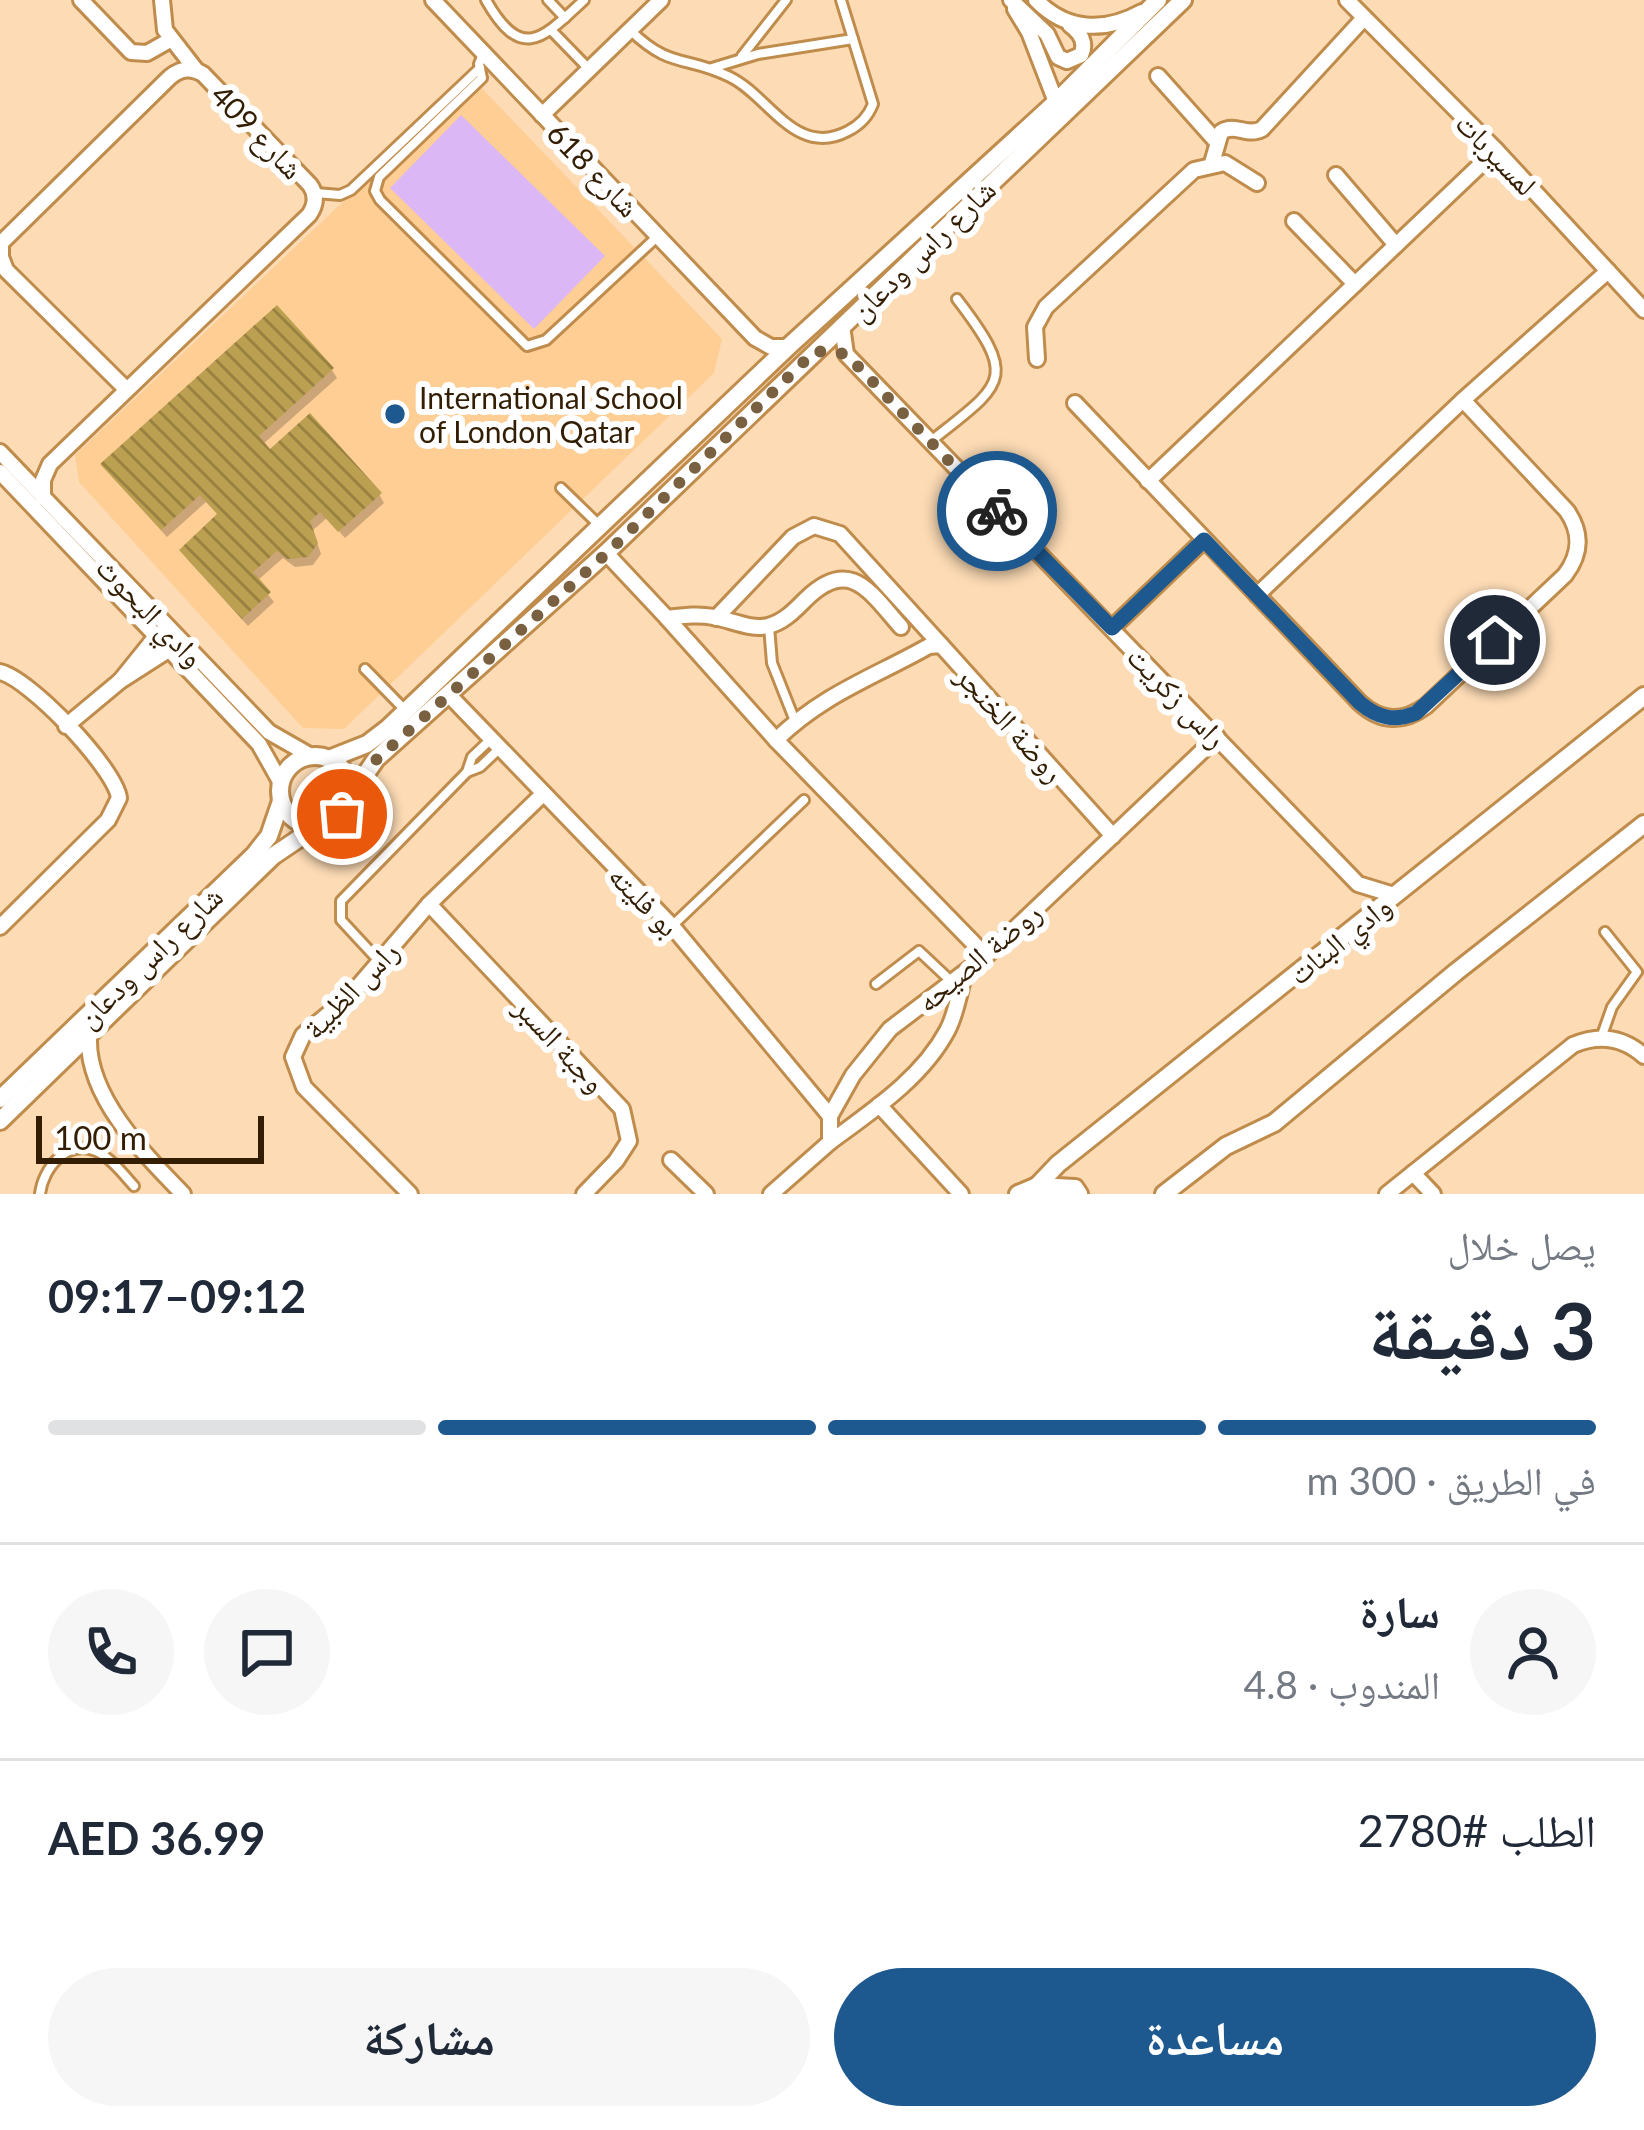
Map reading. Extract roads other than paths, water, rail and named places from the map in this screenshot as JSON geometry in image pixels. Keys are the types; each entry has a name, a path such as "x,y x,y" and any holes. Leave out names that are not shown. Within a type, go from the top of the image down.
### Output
{"street":[{"path":"81,0 131,52 147,53 170,40"},
{"path":"162,0 162,20 170,40 196,70"},
{"name":"شارع 618","path":"433,0 482,60 542,115 755,338 763,371"},
{"path":"542,115 661,0"},
{"path":"1010,0 1047,34 1058,57 1067,61 1081,55 1081,36 1036,0"},
{"path":"1010,0 1029,32 1056,102"},
{"name":"شارع راس ودعان","path":"350,797 376,760 606,554 1184,0"},
{"name":"لمسيربات","path":"1347,0 1496,149 1644,310"},
{"path":"1070,25 1114,24 1155,3"},
{"name":"شارع راس ودعان","path":"320,758 367,745 406,711 788,347 1056,102 1155,3"},
{"path":"1212,163 1216,141 1226,129 1251,133 1262,129 1364,18"},
{"name":"شارع 409","path":"50,464 127,390 309,215 315,203 314,193 196,70 183,69 170,77 1,243 6,270 127,390"},
{"path":"1157,76 1216,141"},
{"path":"1148,481 1496,149"},
{"path":"1037,358 1035,327 1046,307 1194,170 1212,163 1235,166 1257,183"},
{"path":"1336,175 1396,245"},
{"path":"1294,221 1354,284"},
{"path":"1257,595 1462,400 1607,271"},
{"path":"815,351 846,354 842,326"},
{"path":"755,338 788,347"},
{"name":"راس زكريت","path":"846,354 1358,884 1394,895"},
{"path":"1076,404 1370,711 1392,719 1405,718 1426,706 1547,592 1575,560 1579,542 1567,511 1462,400"},
{"name":"وادي البحوث","path":"0,452 160,632"},
{"path":"18,471 50,464"},
{"path":"43,498 43,480 50,464"},
{"name":"وادي البحوث","path":"0,472 174,646 269,732 320,758"},
{"path":"716,618 794,537 814,526 840,534 941,645"},
{"path":"1112,628 1204,540"},
{"path":"606,554 776,740 986,956"},
{"path":"668,618 691,615 769,626 790,615 825,583 844,578 863,586 901,627"},
{"path":"120,681 160,632"},
{"name":"روضة الخنجر","path":"776,740 855,681 929,646 941,645 1113,836"},
{"path":"66,726 120,681 174,646"},
{"name":"وادي البحوث","path":"174,646 260,744 281,792"},
{"path":"0,672 22,681 115,781 116,808 0,927"},
{"name":"بو فليته","path":"448,694 672,926 830,1116"},
{"name":"وادي البنات","path":"1037,1186 1058,1164 1644,696"},
{"name":"روضة الصيحه","path":"830,1116 853,1075 890,1029 986,956 1217,737"},
{"path":"320,758 346,774 350,797 334,821 316,826 294,820 281,792 289,768 320,758"},
{"name":"شارع راس ودعان","path":"0,1099 254,855 269,836 281,792"},
{"name":"راس الظبية","path":"410,1194 304,1087 293,1057 303,1035 350,997 429,904 542,795"},
{"path":"1164,1194 1226,1146 1274,1123 1644,824"},
{"name":"شارع راس ودعان","path":"0,1121 273,856 316,826"},
{"path":"1358,884 1363,920"},
{"name":"وجبة السبر","path":"429,904 622,1109 629,1141 584,1194"},
{"path":"771,1194 924,1063 948,1030 959,980"},
{"name":"شارع راس ودعان","path":"89,1038 94,1073 128,1136 183,1194"},
{"path":"1387,1194 1582,1041 1621,1041 1644,1056"},
{"name":"شارع راس ودعان","path":"58,1066 94,1073"},
{"path":"879,1105 962,1194"},
{"path":"830,1116 830,1142"},
{"path":"671,1160 706,1194"},
{"path":"1413,1173 1433,1194"},
{"path":"1018,1194 1037,1186 1075,1188 1079,1194"}],"lane":[{"path":"486,0 522,39 538,39 552,31 584,0"},
{"path":"548,0 565,17"},
{"path":"741,57 786,0"},
{"path":"630,30 657,54 711,68 746,86 791,129 813,136 838,136 863,121 872,104 841,0"},
{"path":"552,31 590,70"},
{"path":"711,68 741,57 854,39"},
{"path":"314,193 334,196 351,190 482,60"},
{"path":"482,60 482,79 379,177 375,191 521,343 540,344 658,236"},
{"path":"930,442 989,393 998,377 990,344 957,299"},
{"path":"561,488 600,526"},
{"path":"769,626 772,663 795,722"},
{"path":"365,669 406,711"},
{"path":"380,962 340,920 341,902 467,772 480,767 494,744"},
{"path":"672,926 804,800"},
{"path":"1601,1038 1612,1007 1636,972 1605,932"},
{"path":"877,984 919,951 959,980"},
{"path":"40,1194 47,1169 60,1156 77,1149 95,1150 134,1186"}],"place":[{"name":"International School of London Qatar","path":"395,414"}]}
